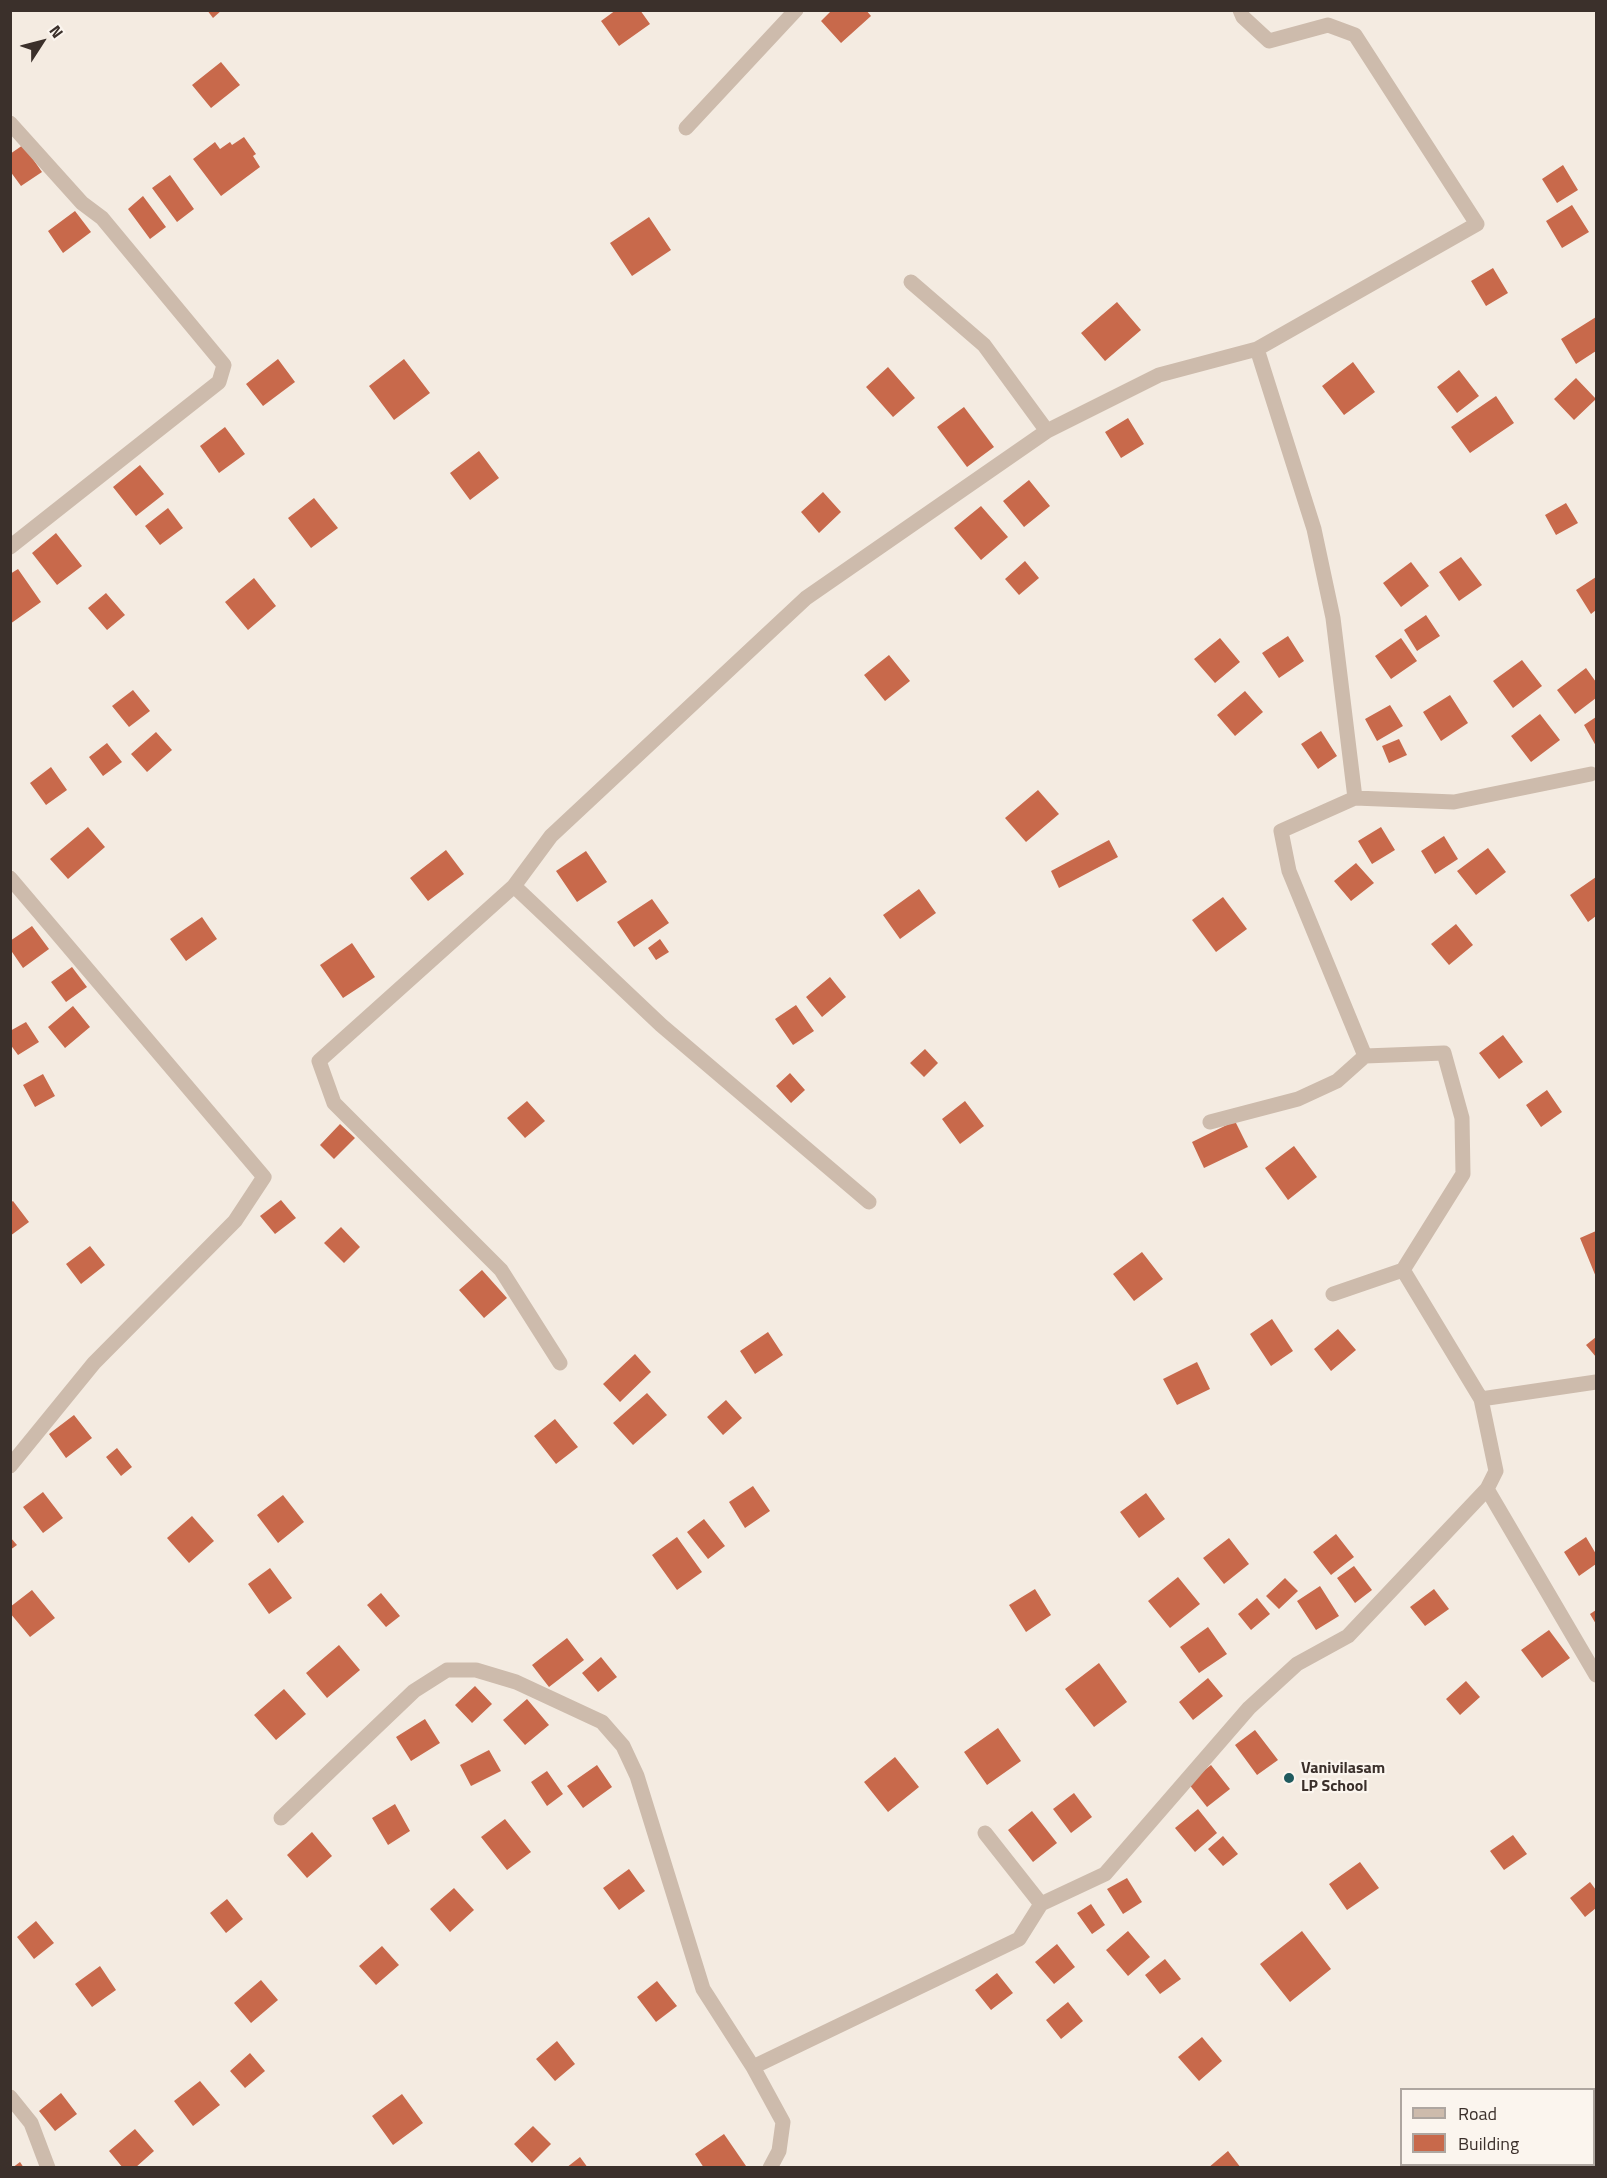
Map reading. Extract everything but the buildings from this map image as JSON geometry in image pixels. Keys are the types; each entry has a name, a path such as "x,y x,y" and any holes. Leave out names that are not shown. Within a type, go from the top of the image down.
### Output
{"street":[{"path":"686,128 796,10"},
{"path":"560,1363 501,1270 334,1103 319,1060 514,886 551,836 806,598 1047,431 1159,375 1257,349 1477,224 1355,35 1328,25 1269,41 1243,17 1240,10"},
{"path":"10,123 82,203 102,218 224,365 219,382 10,547"},
{"path":"911,282 984,345 1047,431"},
{"path":"1257,349 1314,529 1334,618 1355,798"},
{"path":"1365,1056 1289,871 1281,831 1355,798 1454,802 1590,774"},
{"path":"10,878 264,1177 235,1221 94,1363 10,1466"},
{"path":"514,886 661,1025 869,1202"},
{"path":"1210,1122 1298,1099 1337,1081 1365,1056 1444,1053 1462,1118 1463,1174 1403,1270 1333,1294"},
{"path":"753,2067 1019,1939 1041,1904 1105,1874 1249,1708 1297,1664 1348,1636 1487,1489 1496,1470 1481,1399 1403,1270"},
{"path":"1481,1399 1596,1382"},
{"path":"1487,1489 1596,1674"},
{"path":"281,1818 414,1691 447,1670 476,1670 516,1682 602,1722 623,1746 637,1776 703,1989 753,2067 783,2122 779,2151 770,2168"},
{"path":"985,1833 1041,1904"},
{"path":"10,2097 31,2123 48,2168"}],"place":[{"name":"Vanivilasam LP School","path":"1289,1778"}]}
